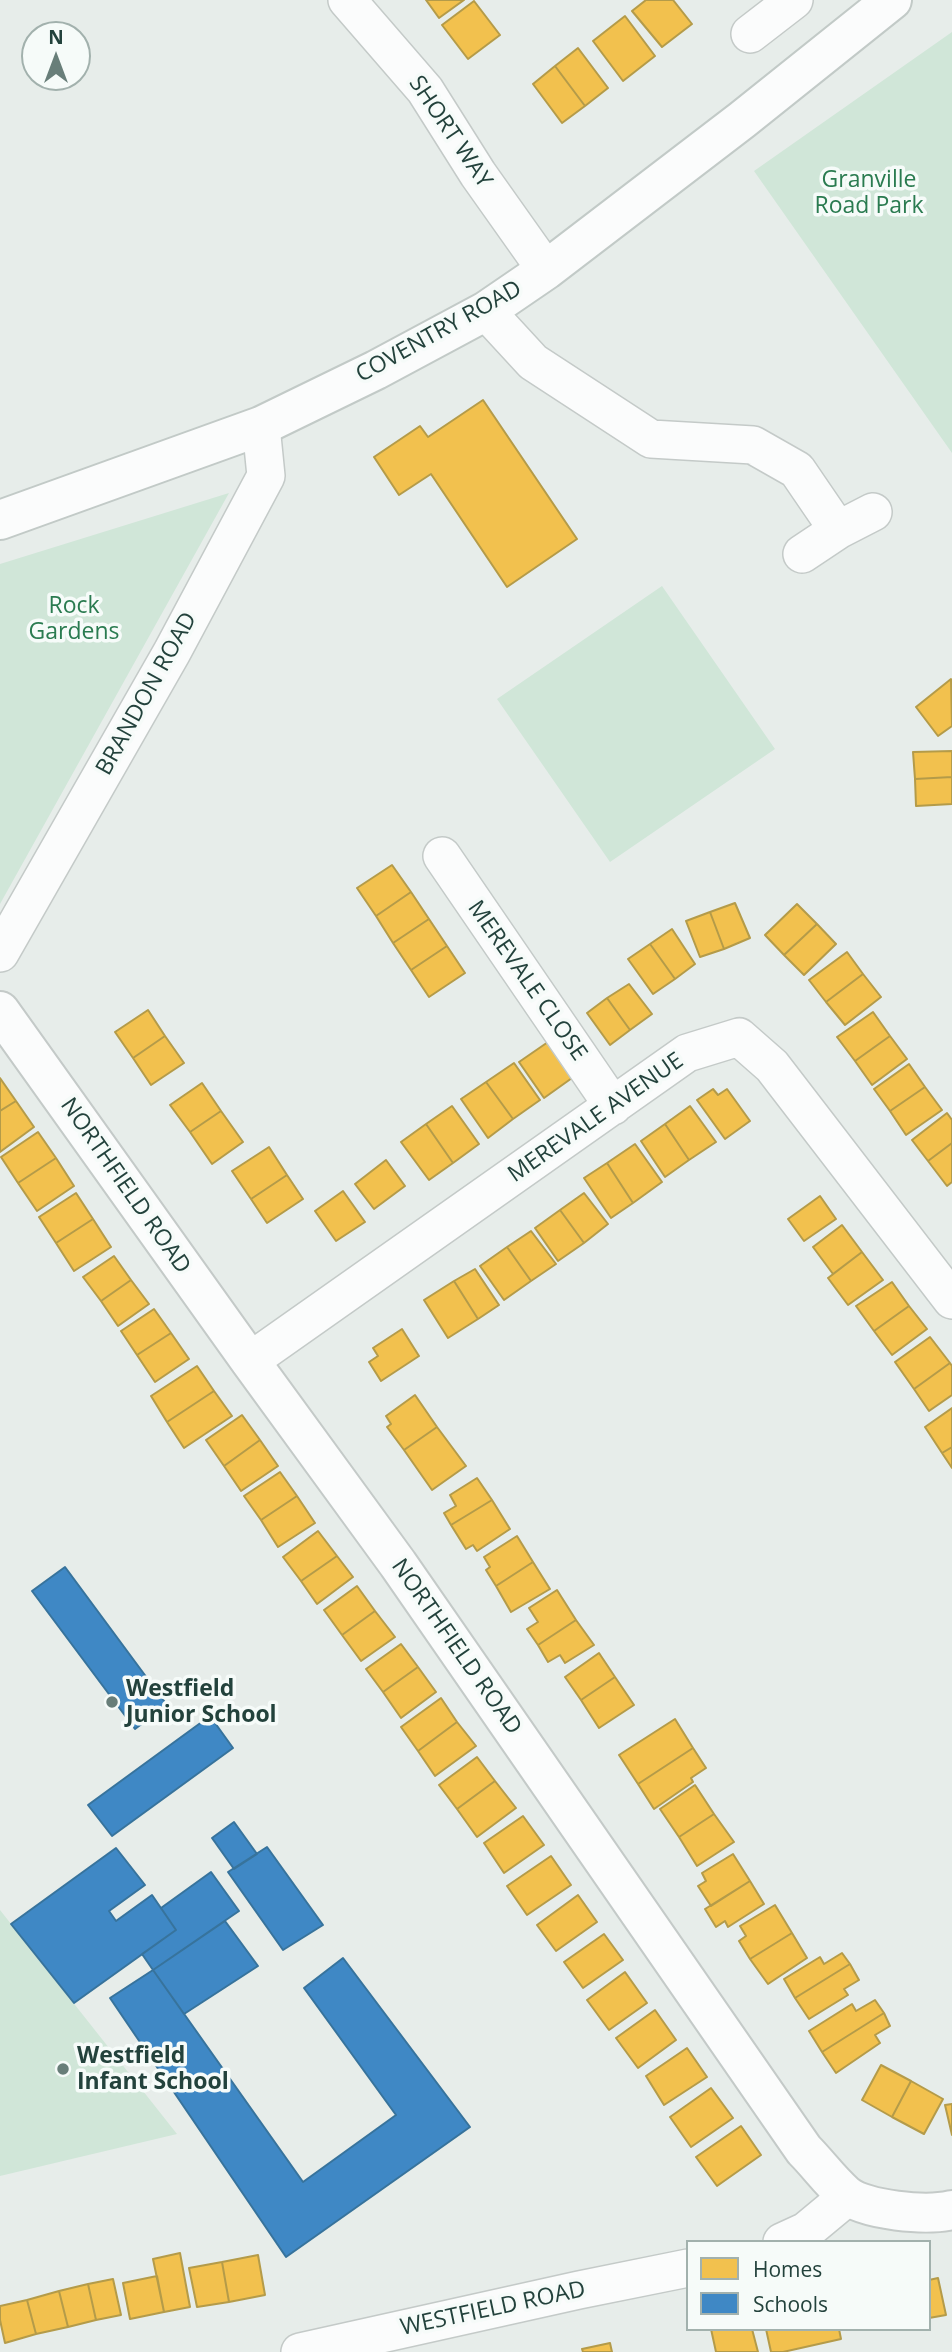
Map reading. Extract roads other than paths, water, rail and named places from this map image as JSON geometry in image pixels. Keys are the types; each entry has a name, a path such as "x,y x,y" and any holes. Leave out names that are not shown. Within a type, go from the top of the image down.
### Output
{"street":[{"name":"SHORT WAY","path":"347,0 425,90 478,174 546,270"},
{"path":"750,34 794,0"},
{"name":"COVENTRY ROAD","path":"0,520 261,426 376,370 486,311 546,270 742,120 892,0"},
{"path":"486,311 533,362 651,439 753,445 797,470 838,530"},
{"name":"BRANDON ROAD","path":"0,953 172,652 266,475 261,426"},
{"path":"802,554 838,530 873,512"},
{"name":"MEREVALE CLOSE","path":"442,856 613,1106"},
{"name":"NORTHFIELD ROAD","path":"0,1011 406,1575 804,2150 847,2197 885,2210 939,2213 952,2210"},
{"name":"MEREVALE AVENUE","path":"250,1361 687,1053 739,1037 772,1066 952,1300"},
{"path":"786,2240 806,2231 847,2197"},
{"name":"WESTFIELD ROAD","path":"300,2352 351,2346 686,2268"}],"place":[{"name":"Westfield Junior School","path":"112,1702"},
{"name":"Westfield Infant School","path":"63,2069"}],"park label":[{"name":"Granville Road Park","path":"869,193"},
{"name":"Rock Gardens","path":"74,619"}]}
